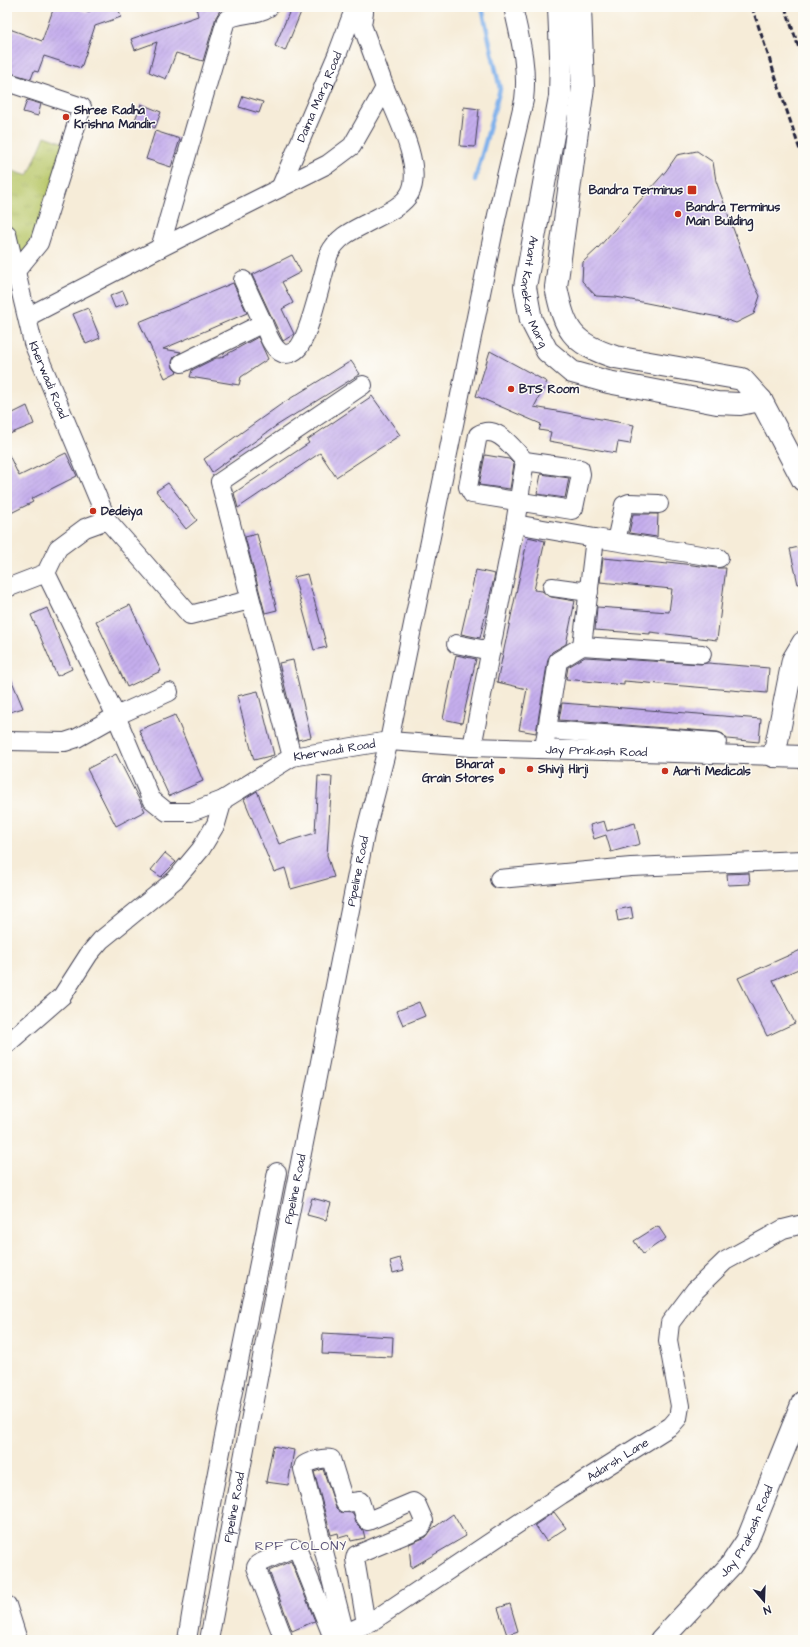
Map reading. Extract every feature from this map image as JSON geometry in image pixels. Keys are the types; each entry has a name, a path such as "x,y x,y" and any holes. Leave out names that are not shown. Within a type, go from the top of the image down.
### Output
{"street":[{"path":"160,248 226,20 232,16 263,11 269,7"},
{"name":"Daima Marg Road","path":"281,186 337,54 355,7"},
{"path":"243,280 274,347 280,352 286,354 292,353 298,348 307,330 329,254 334,244 343,236 402,202 410,192 413,177 411,158 362,25 364,12 358,7"},
{"name":"Pipeline Road","path":"209,1640 269,1320 365,834 389,741 497,214 524,100 526,81 525,62 513,7"},
{"name":"Anant Kanekar Marg","path":"559,7 561,55 560,97 526,287 531,320 547,351 572,372 608,382 717,403 740,404 762,400"},
{"name":"Anant Kanekar Marg","path":"580,7 583,87 556,287 562,315 573,336 597,351 615,356 742,379 762,400 803,480"},
{"path":"7,82 82,107 39,244 16,271"},
{"path":"27,317 281,186 328,164 352,146 385,88"},
{"name":"Kherwadi Road","path":"7,234 16,271 14,299 27,317 33,343 108,520 190,615 250,600"},
{"path":"182,363 263,323"},
{"name":"Kherwadi Road","path":"363,385 220,482 292,757 389,741"},
{"path":"483,432 497,433 525,461 580,469 581,474 574,508 572,510 472,494 469,491 468,487 478,435 483,432"},
{"path":"472,747 525,461"},
{"path":"616,541 624,505 629,503 659,504"},
{"path":"7,588 46,573 58,548 85,528 108,520"},
{"path":"514,524 719,558"},
{"path":"582,646 595,538"},
{"path":"46,573 116,716 151,799 167,812 191,812 223,800 292,757"},
{"path":"552,587 588,592"},
{"path":"547,730 766,750 793,660 803,643"},
{"path":"456,644 491,651"},
{"path":"544,748 558,661 582,646 702,654"},
{"path":"7,741 65,742 77,738 116,716 169,692"},
{"name":"Jay Prakash Road","path":"389,741 472,747 766,750 803,757"},
{"path":"7,1044 62,996 89,954 101,940 176,879 201,849 216,824 223,800"},
{"path":"498,879 631,868 803,860"},
{"path":"187,1640 221,1446 236,1384 277,1172"},
{"name":"Adarsh Lane","path":"336,1637 366,1624 561,1495 671,1426 678,1418 680,1406 668,1341 670,1323 695,1290 725,1260 783,1229 803,1224"},
{"name":"Jay Prakash Road","path":"660,1640 731,1565 747,1541 803,1402"},
{"path":"336,1637 303,1469 307,1463 325,1458 331,1459 345,1503 360,1501 368,1521 413,1502 417,1505 422,1517 423,1524 421,1528 356,1555 354,1559 366,1624"},
{"path":"284,1640 256,1567 258,1564 290,1549 296,1549 299,1553 336,1637"},
{"path":"7,1605 18,1640"}],"green space":[{"path":"45,136 67,144 35,241 18,258 7,214 7,169 28,176"}],"building":[{"path":"54,7 72,7 87,12 101,7 118,7 121,17 95,26 81,68 44,56 38,72 34,71 31,79 7,72 7,28 42,41"},
{"path":"196,7 222,7 216,17 203,61 176,53 166,79 149,72 157,42 135,50 131,39 198,16"},
{"path":"291,8 301,12 285,51 275,46"},
{"path":"243,96 263,102 259,113 239,107"},
{"path":"27,100 41,104 38,116 23,112"},
{"path":"141,104 161,112 155,128 135,120"},
{"path":"464,107 479,109 475,147 460,146"},
{"path":"155,131 180,139 171,167 146,159"},
{"name":"Bandra Terminus Main Building","path":"697,151 713,162 716,181 751,278 760,296 754,314 736,323 718,317 616,297 596,296 582,281 583,262 598,248 666,171 677,155"},
{"path":"292,255 301,272 282,282 293,303 282,309 294,334 283,341 252,275"},
{"path":"233,283 247,313 163,349 181,352 174,357 172,362 173,368 177,372 165,378 139,322"},
{"path":"123,291 128,303 115,308 110,296"},
{"path":"88,308 100,338 86,344 73,314"},
{"path":"258,337 268,359 241,377 239,385 190,377 192,370 216,358 220,358"},
{"path":"490,351 547,382 534,407 634,425 630,444 618,442 616,453 549,441 551,432 539,430 541,424 476,396"},
{"path":"351,361 360,374 276,426 212,472 204,459 283,403"},
{"path":"372,396 400,435 336,477 320,453 238,508 234,493 309,443 307,440"},
{"path":"27,406 34,424 7,435 7,416"},
{"path":"7,451 19,476 66,453 77,476 31,499 33,502 7,515"},
{"path":"485,455 509,459 514,464 510,489 479,485"},
{"path":"541,474 569,478 565,498 537,494"},
{"path":"168,483 197,520 186,529 156,491"},
{"path":"633,514 658,514 657,537 629,533"},
{"path":"257,534 277,610 265,613 245,537"},
{"path":"528,537 545,541 534,590 542,591 551,597 575,601 566,644 552,652 548,659 536,733 519,730 527,689 497,682"},
{"path":"803,546 803,583 798,584 790,549"},
{"path":"603,558 668,564 668,562 726,568 717,640 650,632 650,634 595,630 597,607 669,612 672,589 600,582"},
{"path":"476,570 495,574 480,638 461,634"},
{"path":"307,574 327,647 314,650 294,577"},
{"path":"130,605 161,671 127,687 96,621"},
{"path":"47,608 72,669 57,676 31,615"},
{"path":"456,655 476,659 462,723 443,719"},
{"path":"585,657 701,664 708,663 769,668 767,693 624,681 624,685 566,679 568,667"},
{"path":"293,660 311,737 298,740 279,663"},
{"path":"7,669 23,708 7,713"},
{"path":"258,691 274,755 254,760 237,696"},
{"path":"562,703 761,719 759,742 727,739 723,734 718,732 559,720"},
{"path":"175,715 203,781 169,796 139,730"},
{"path":"116,754 145,811 116,826 87,769"},
{"path":"318,776 332,777 327,855 334,877 291,889 285,868 274,872 244,799 257,791 279,844 315,833"},
{"path":"604,821 607,831 635,823 640,844 611,852 606,835 594,839 590,825"},
{"path":"165,853 176,862 161,877 151,870"},
{"path":"749,873 750,884 728,885 727,874"},
{"path":"631,907 633,918 618,921 616,910"},
{"path":"803,949 803,967 773,980 795,1023 767,1036 738,978"},
{"path":"419,1002 425,1016 403,1025 397,1011"},
{"path":"312,1198 331,1203 326,1220 307,1215"},
{"path":"658,1226 666,1238 643,1254 634,1241"},
{"path":"400,1258 404,1270 393,1273 390,1261"},
{"path":"323,1333 393,1337 392,1357 322,1354"},
{"path":"273,1446 294,1450 288,1485 266,1482"},
{"path":"323,1469 336,1508 341,1512 353,1513 356,1523 363,1530 365,1538 351,1541 349,1535 339,1538 338,1533 331,1535 314,1472"},
{"path":"554,1512 566,1528 546,1541 535,1525"},
{"path":"453,1514 466,1536 411,1568 409,1544 426,1537 432,1529"},
{"path":"291,1561 315,1621 292,1631 269,1571"},
{"path":"510,1604 518,1631 507,1635 498,1608"}],"waterway":[{"path":"475,180 500,89 482,7"}],"railway":[{"path":"752,7 803,159"},
{"path":"785,7 803,60"}],"place":[{"name":"Shree Radha Krishna Mandir","path":"66,117"},
{"name":"Bandra Terminus","path":"692,190"},
{"name":"Bandra Terminus Main Building","path":"678,214"},
{"name":"BTS Room","path":"511,389"},
{"name":"Dedeiya","path":"93,511"},
{"name":"Shivji Hirji","path":"530,769"},
{"name":"Bharat Grain Stores","path":"502,771"},
{"name":"Aarti Medicals","path":"665,771"}],"district":[{"name":"RPF COLONY","path":"301,1545"}]}
